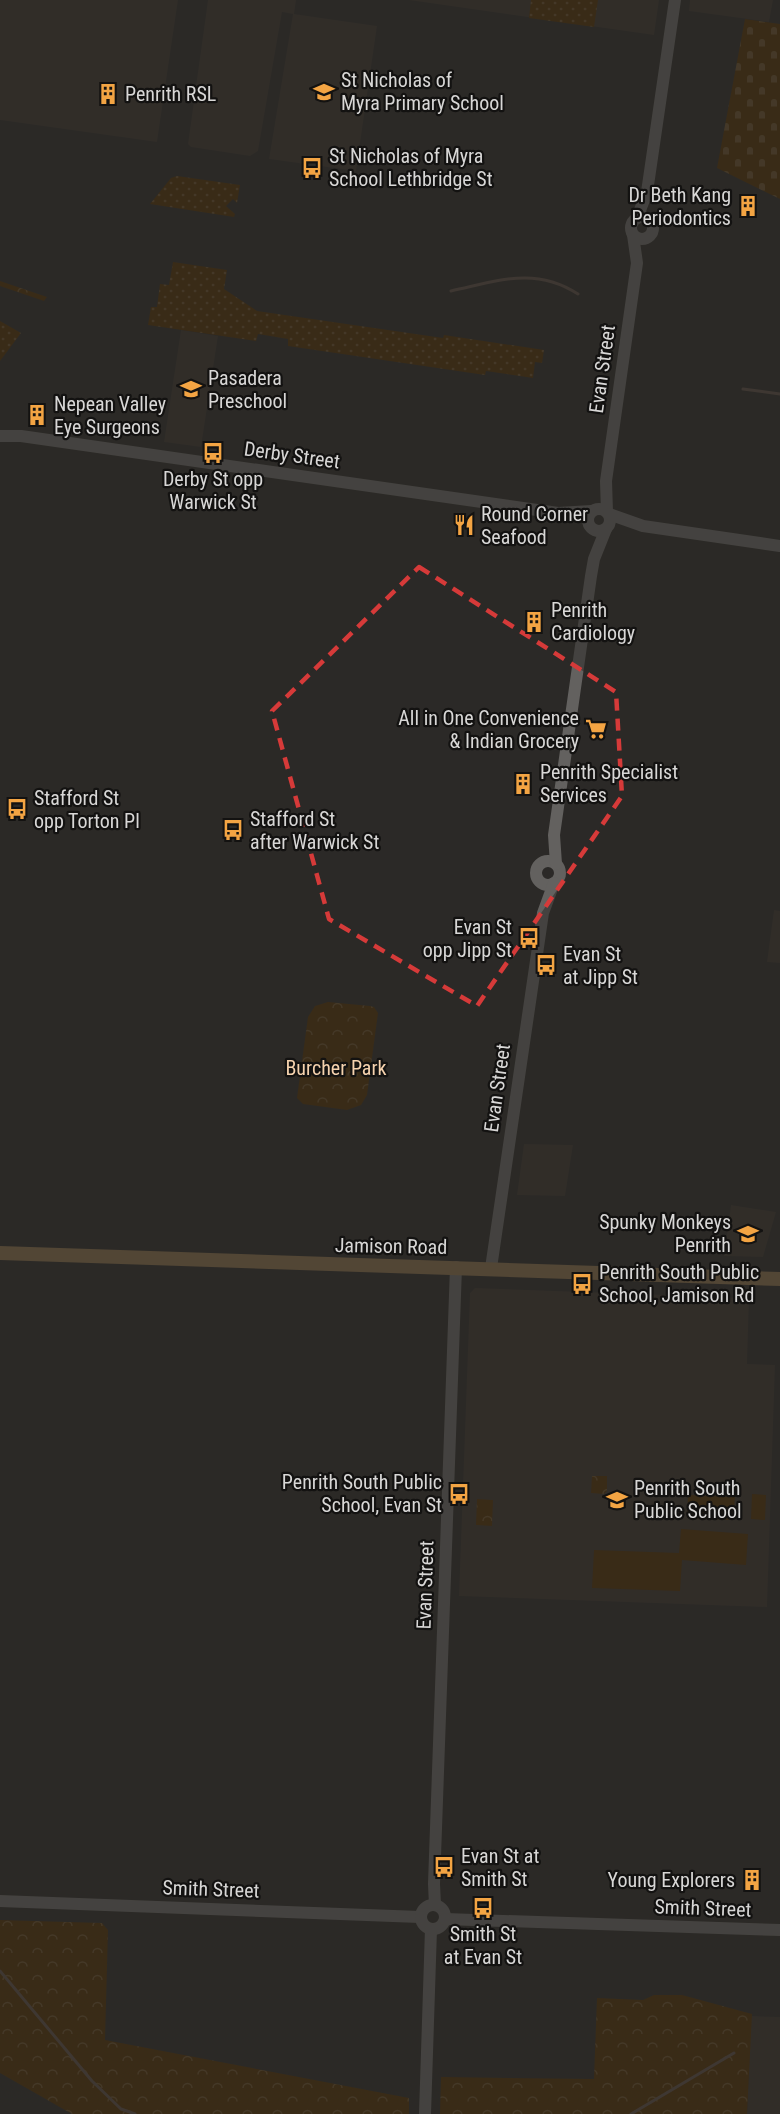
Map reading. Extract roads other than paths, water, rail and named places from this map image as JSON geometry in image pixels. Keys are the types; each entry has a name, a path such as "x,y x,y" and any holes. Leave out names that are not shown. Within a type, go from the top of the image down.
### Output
{"main road":[{"name":"Jamison Road","path":"0,1253 780,1279"}],"street":[{"path":"647,192 654,230 650,237 643,239 633,235 632,224 637,218 647,192 675,0"},
{"path":"637,218 645,217 651,220"},
{"name":"Evan Street","path":"608,513 606,481 637,263 633,235"},
{"name":"Evan Street","path":"637,263 650,237"},
{"name":"Derby Street","path":"0,428 21,436"},
{"name":"Derby Street","path":"0,436 21,436 558,513 593,511"},
{"name":"Evan Street","path":"593,511 606,481"},
{"path":"594,559 588,520 593,511 599,509 643,526 780,546"},
{"name":"Derby Street","path":"558,513 590,527"},
{"path":"550,863 594,559 611,520 608,513"},
{"path":"590,527 600,531 643,526"},
{"path":"550,863 560,873 559,878 554,883 545,884 540,881 537,870 550,863"},
{"name":"Evan Street","path":"540,881 543,914"},
{"name":"Evan Street","path":"491,1268 543,914 554,883"},
{"name":"Evan Street","path":"435,1905 435,1841 456,1267"},
{"name":"Smith Street","path":"0,1901 420,1917"},
{"path":"435,1905 441,1909 445,1919 439,1928 431,1929 422,1924 420,1917 423,1909 435,1905"},
{"name":"Smith Street","path":"445,1919 780,1930"},
{"path":"425,2114 431,1929"}],"waterway":[{"path":"451,291 500,280 531,278 562,285 578,294"},
{"path":"743,389 780,394"},
{"path":"0,1971 92,2081 121,2109 135,2114"},
{"path":"631,2114 734,2053"}],"place":[{"name":"St Nicholas of Myra Primary School","path":"324,92"},
{"name":"Penrith RSL","path":"108,94"},
{"name":"St Nicholas of Myra School Lethbridge St","path":"312,168"},
{"name":"Dr Beth Kang Periodontics","path":"748,206"},
{"name":"Pasadera Preschool","path":"191,389"},
{"name":"Nepean Valley Eye Surgeons","path":"37,415"},
{"name":"Derby St opp Warwick St","path":"213,453"},
{"name":"Round Corner Seafood","path":"464,525"},
{"name":"Penrith Cardiology","path":"534,622"},
{"name":"All in One Convenience & Indian Grocery","path":"596,729"},
{"name":"Penrith Specialist Services","path":"523,784"},
{"name":"Stafford St opp Torton Pl","path":"17,809"},
{"name":"Stafford St after Warwick St","path":"233,830"},
{"name":"Evan St opp Jipp St","path":"529,938"},
{"name":"Evan St at Jipp St","path":"546,965"},
{"name":"Spunky Monkeys Penrith","path":"748,1234"},
{"name":"Penrith South Public School, Jamison Rd","path":"582,1284"},
{"name":"Penrith South Public School, Evan St","path":"459,1494"},
{"name":"Penrith South Public School","path":"617,1500"},
{"name":"Evan St at Smith St","path":"444,1867"},
{"name":"Young Explorers","path":"752,1880"},
{"name":"Smith St at Evan St","path":"483,1908"}],"park label":[{"name":"Burcher Park","path":"336,1068"}]}
